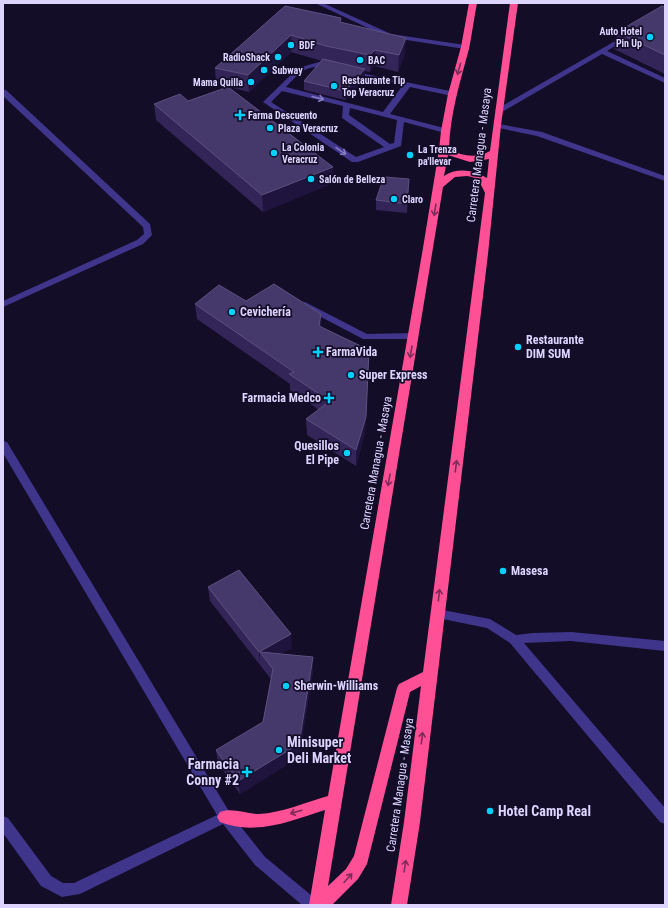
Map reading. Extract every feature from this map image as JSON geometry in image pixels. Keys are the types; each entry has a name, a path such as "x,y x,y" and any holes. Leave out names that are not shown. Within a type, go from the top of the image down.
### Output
{"highway":[{"name":"Carretera Managua - Masaya","path":"317,905 333,801 357,673 439,185 445,131 452,94 465,47 473,3"},
{"name":"Carretera Managua - Masaya","path":"399,905 412,822 490,196 497,125 514,3"},
{"path":"444,150 457,156 474,160 484,158 495,152"},
{"path":"439,185 452,175 467,173 474,174 484,180 490,196"},
{"path":"320,905 352,874 361,858 404,688 430,675"},
{"path":"226,817 258,821 274,819 333,801"}],"street":[{"path":"318,3 389,36 465,47"},
{"path":"499,110 632,34"},
{"path":"602,51 665,81"},
{"path":"401,119 398,144 355,160 267,102 300,69 319,64 452,94"},
{"path":"384,115 408,84"},
{"path":"280,88 445,131"},
{"path":"3,92 147,226 148,235 140,242 3,304"},
{"path":"347,105 345,116 390,147"},
{"path":"497,125 539,134 665,179"},
{"path":"302,303 366,337 414,336"},
{"path":"5,452 226,817 260,861 312,905"},
{"path":"437,614 490,624 514,640 665,818"},
{"path":"514,640 537,636 564,635 665,646"},
{"path":"3,822 46,880 62,890 75,889 226,817"}],"building":[{"path":"285,6 341,18 340,22 406,38 399,55 375,50 370,55 326,46 291,35 248,75 215,68"},
{"path":"662,6 665,7 665,55 617,32"},
{"path":"323,59 365,69 345,91 304,81"},
{"path":"228,87 333,167 262,195 154,104 180,94 188,101"},
{"path":"384,177 409,179 407,204 376,200"},
{"path":"274,284 321,314 319,326 369,350 366,417 356,450 306,419 330,401 289,374 294,372 195,304 219,285 246,301"},
{"path":"239,570 291,634 259,652 208,587"},
{"path":"260,652 313,657 299,744 238,781 216,750 263,722 273,669"}],"place":[{"name":"Auto Hotel Pin Up","path":"650,37"},
{"name":"BDF","path":"291,45"},
{"name":"RadioShack","path":"278,57"},
{"name":"BAC","path":"360,60"},
{"name":"Subway","path":"264,70"},
{"name":"Mama Quilla","path":"251,82"},
{"name":"Restaurante Tip Top Veracruz","path":"334,86"},
{"name":"Farma Descuento","path":"240,115"},
{"name":"Plaza Veracruz","path":"270,128"},
{"name":"La Colonia Veracruz","path":"274,153"},
{"name":"La Trenza pa'llevar","path":"410,155"},
{"name":"Salón de Belleza","path":"311,179"},
{"name":"Claro","path":"394,199"},
{"name":"Cevichería","path":"232,312"},
{"name":"Restaurante DIM SUM","path":"518,347"},
{"name":"FarmaVida","path":"318,352"},
{"name":"Super Express","path":"351,375"},
{"name":"Farmacia Medco","path":"329,398"},
{"name":"Quesillos El Pipe","path":"347,453"},
{"name":"Masesa","path":"503,571"},
{"name":"Sherwin-Williams","path":"286,686"},
{"name":"Minisuper Deli Market","path":"279,750"},
{"name":"Farmacia Conny #2","path":"247,772"},
{"name":"Hotel Camp Real","path":"490,811"}]}
